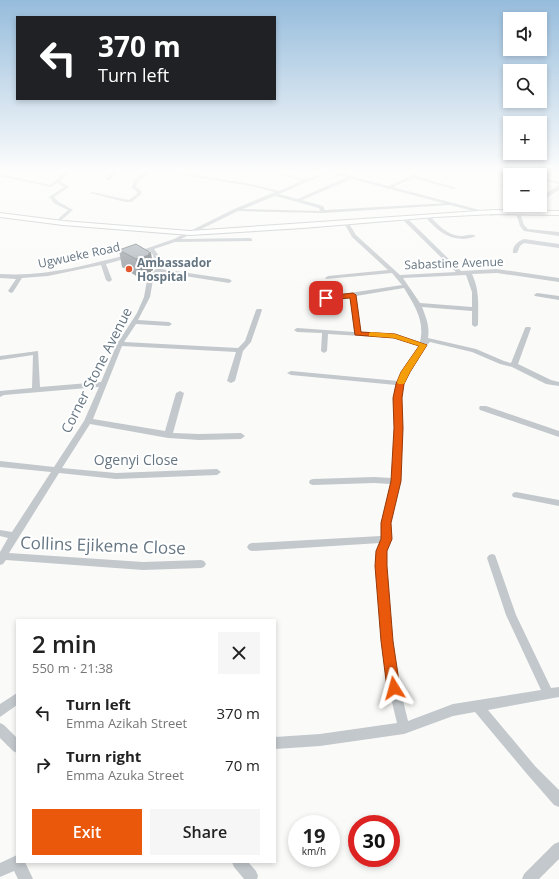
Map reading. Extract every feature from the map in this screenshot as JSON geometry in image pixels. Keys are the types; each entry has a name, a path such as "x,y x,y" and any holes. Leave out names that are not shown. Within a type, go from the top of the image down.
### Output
{"main road":[{"path":"347,224 435,215 489,213"},
{"path":"0,216 39,224 58,223 187,235 490,213"},
{"path":"491,213 530,213"},
{"path":"531,213 559,214"}],"street":[{"path":"58,223 68,213"},
{"path":"229,281 158,270 159,266 156,255 147,250 176,240 230,213"},
{"path":"518,214 522,226 526,230 559,234"},
{"path":"428,217 444,233 451,236 461,238 473,236"},
{"path":"405,219 459,272"},
{"path":"347,224 354,236 406,286 418,305 423,317 426,332 423,345"},
{"path":"176,240 250,243 250,231"},
{"path":"515,252 516,248 524,240 559,246"},
{"name":"Ugwueke Road","path":"2,278 41,275 103,263 137,254"},
{"path":"103,263 109,280"},
{"name":"Corner Stone Avenue","path":"1,559 14,536 88,421 120,344 147,297 150,280 158,270"},
{"name":"Sabastine Avenue","path":"328,278 395,274 497,271 559,280"},
{"path":"468,272 475,288 475,325"},
{"path":"11,291 20,277"},
{"path":"326,298 406,286"},
{"path":"353,295 358,334"},
{"path":"537,295 559,298"},
{"path":"418,305 474,308"},
{"path":"231,381 240,350 248,342 259,310"},
{"path":"134,322 169,324"},
{"path":"514,365 528,328"},
{"path":"297,330 395,336 423,345"},
{"path":"324,351 325,332"},
{"path":"404,728 394,688 387,641 381,566 382,551 386,539 386,523 396,481 398,428 397,398 400,384 423,345 429,340 474,350 502,363 514,365 549,382 559,384"},
{"path":"120,344 240,350"},
{"path":"0,358 36,352 36,389"},
{"path":"291,373 400,384"},
{"path":"1,391 103,384"},
{"path":"168,434 180,393"},
{"path":"483,408 559,434"},
{"path":"88,421 168,434 199,437 241,436"},
{"name":"Ogenyi Close","path":"0,464 116,476 217,472"},
{"path":"312,482 374,480 396,481"},
{"path":"516,494 559,503"},
{"path":"0,533 14,536"},
{"path":"252,547 386,539"},
{"path":"276,743 320,740 404,728 453,710 554,692 511,615 492,558"},
{"name":"Collins Ejikeme Close","path":"1,559 143,566 201,564"},
{"path":"0,711 16,699"},
{"path":"479,705 482,711 531,770 559,800"},
{"path":"0,729 16,746"},
{"path":"529,879 559,849"},
{"path":"0,870 16,863"},
{"path":"18,863 26,879"},
{"path":"240,863 251,876"}],"building":[{"path":"136,244 151,253 136,259 119,250"}],"slow traffic":[{"path":"371,335 395,336 423,345 401,382"}],"place":[{"name":"Ambassador Hospital","path":"129,269"}],"route":[{"path":"326,298 353,295 357,316 358,334 395,336 423,345 400,384 397,398 398,428 396,481 386,523 386,539 382,551 381,566 387,641 394,688"}]}
